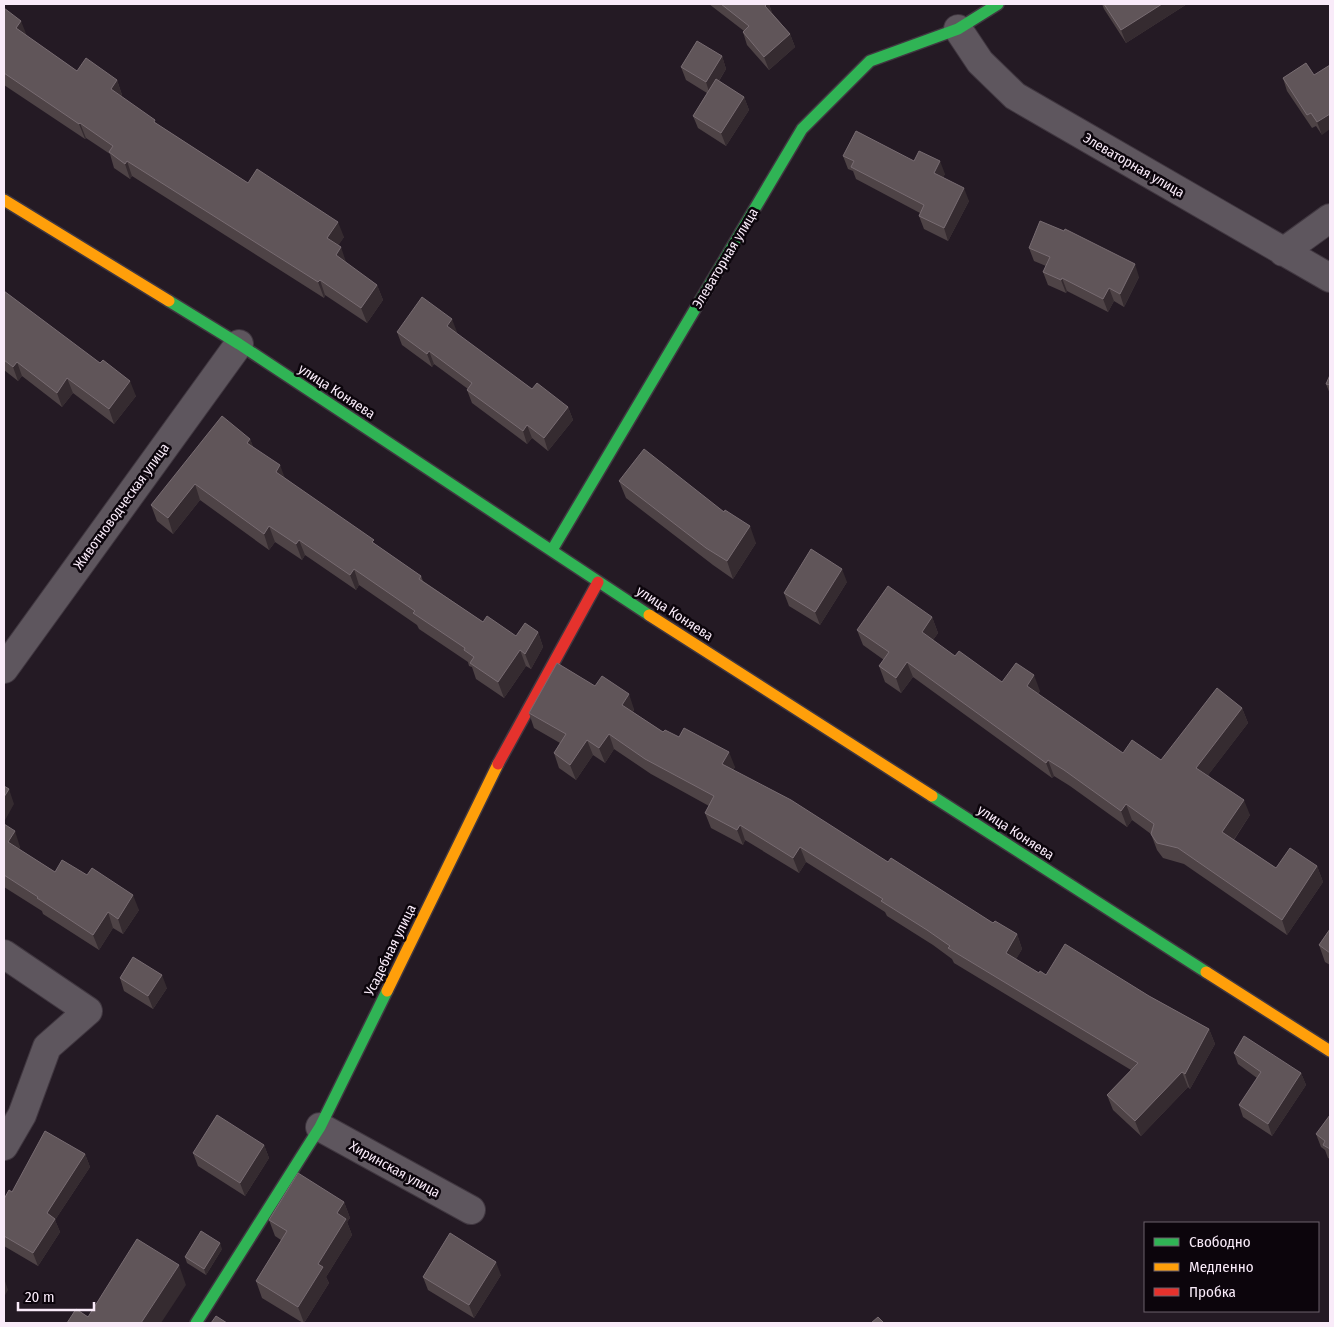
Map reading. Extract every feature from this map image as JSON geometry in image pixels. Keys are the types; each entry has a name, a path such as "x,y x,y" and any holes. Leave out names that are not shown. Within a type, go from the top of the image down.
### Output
{"street":[{"name":"Элеваторная улица","path":"552,550 802,129 870,61 958,29 998,4"},
{"name":"Элеваторная улица","path":"958,29 980,62 1015,96 1330,278"},
{"name":"улица Коняева","path":"4,200 239,344 598,582 1330,1051"},
{"path":"1283,252 1330,218"},
{"name":"Животноводческая улица","path":"4,669 239,344"},
{"name":"Усадебная улица","path":"196,1323 320,1127 510,739 598,582"},
{"path":"4,954 88,1011 47,1047 22,1115 4,1146"},
{"name":"Хиринская улица","path":"320,1127 471,1210"}],"building":[{"path":"721,4 767,4 765,6 790,34 764,57 743,32 749,26"},
{"path":"1104,4 1162,4 1121,30"},
{"path":"4,8 21,21 16,28 77,71 86,58 117,80 111,89 155,120 154,122 248,183 257,169 338,222 327,238 341,247 336,255 377,285 361,308 320,280 318,282 127,161 125,164 109,152 113,146 4,73"},
{"path":"697,41 722,56 706,82 681,67"},
{"path":"1306,63 1314,75 1330,65 1330,114 1317,122 1311,113 1307,115 1283,78"},
{"path":"716,79 744,97 721,133 693,116"},
{"path":"856,131 914,161 919,151 940,161 934,173 964,188 944,228 919,216 924,205 851,167 854,161 843,156"},
{"path":"1040,221 1064,231 1065,229 1135,264 1120,294 1109,288 1103,299 1062,278 1061,280 1043,272 1050,257 1029,248"},
{"path":"4,291 100,363 103,360 130,381 109,409 67,378 57,393 17,362 13,367 4,360"},
{"path":"422,297 452,319 447,326 532,389 537,383 568,407 544,438 527,425 523,431 467,390 472,383 429,351 427,354 397,332"},
{"path":"1330,375 1330,385 1326,384"},
{"path":"222,416 250,439 247,443 280,465 276,472 374,540 372,542 421,576 419,579 483,622 487,616 516,636 525,623 538,632 525,654 520,650 498,682 470,663 474,657 464,650 465,648 413,613 415,611 354,569 350,575 299,540 296,544 269,526 264,534 195,484 168,518 151,505"},
{"path":"644,449 724,512 725,510 750,526 727,561 706,548 619,481"},
{"path":"811,549 842,569 815,612 784,593"},
{"path":"888,586 932,617 922,632 955,656 959,651 1002,682 1016,663 1034,675 1027,686 1123,753 1132,740 1161,760 1217,688 1242,708 1196,768 1244,800 1222,832 1276,868 1290,848 1317,866 1282,920 1178,848 1157,843 1151,834 1154,824 1126,804 1121,811 1064,770 1048,760 1046,763 907,662 896,678 879,666 889,652 857,630"},
{"path":"557,663 595,686 602,676 629,694 622,705 663,732 665,730 679,737 684,728 729,752 722,764 791,800 888,862 891,858 993,923 995,921 1017,934 1006,953 1039,973 1040,971 1046,975 1065,944 1149,996 1209,1029 1185,1074 1182,1072 1135,1121 1107,1095 1138,1063 948,948 950,946 881,901 883,899 800,847 793,858 740,825 737,830 705,813 714,796 645,759 609,734 599,748 587,740 570,765 554,753 566,734 529,713"},
{"path":"4,786 9,789 4,797"},
{"path":"4,824 15,831 8,842 55,872 62,860 87,875 92,868 133,895 118,919 108,912 93,935 4,875"},
{"path":"1330,929 1330,953 1319,945"},
{"path":"133,957 162,975 148,996 120,978"},
{"path":"1244,1036 1301,1073 1268,1124 1239,1105 1261,1072 1234,1053"},
{"path":"217,1115 264,1145 240,1183 193,1153"},
{"path":"1330,1115 1330,1149 1323,1145 1325,1141 1316,1134"},
{"path":"45,1131 85,1154 47,1213 55,1219 33,1253 4,1236 4,1199 9,1190 12,1192"},
{"path":"298,1173 344,1202 337,1213 346,1219 318,1264 323,1267 298,1307 256,1281 287,1231 269,1220"},
{"path":"201,1231 220,1243 204,1269 185,1257"},
{"path":"450,1233 496,1262 469,1305 423,1277"},
{"path":"137,1239 179,1265 141,1323 67,1323 76,1309 88,1317"},
{"path":"216,1316 227,1323 211,1323"},
{"path":"878,1317 884,1323 871,1323"}],"traffic: fast":[{"path":"552,550 802,129 870,61 958,29 998,4"},
{"path":"169,301 239,344 649,615"},
{"path":"932,796 1206,972"},
{"path":"196,1323 320,1127 387,991"}],"traffic: slow":[{"path":"4,200 169,301"},
{"path":"649,615 932,796"},
{"path":"387,991 498,764"},
{"path":"1206,972 1330,1051"}],"traffic: jam":[{"path":"498,764 598,582"}]}
